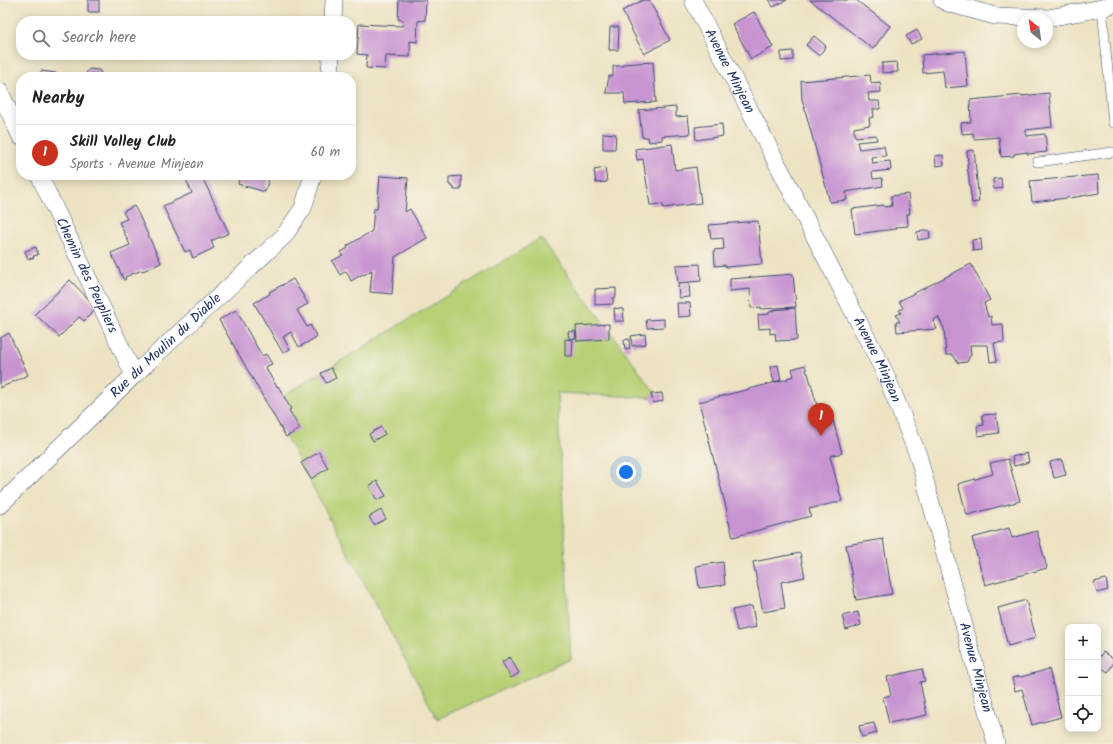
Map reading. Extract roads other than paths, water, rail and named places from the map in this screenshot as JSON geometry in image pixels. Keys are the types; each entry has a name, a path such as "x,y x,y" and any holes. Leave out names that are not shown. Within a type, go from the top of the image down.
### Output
{"street":[{"path":"333,16 334,0"},
{"name":"Avenue Minjean","path":"693,0 885,373 918,455 996,744"},
{"path":"942,0 995,16 1048,18 1107,6"},
{"path":"330,72 331,60"},
{"path":"0,92 16,126"},
{"name":"Chemin des Peupliers","path":"41,180 134,375"},
{"name":"Rue du Moulin du Diable","path":"0,505 134,375 284,236 303,208 311,180"}],"lane":[{"path":"1107,6 1113,123"},
{"path":"1037,162 1113,152"}],"place":[{"name":"Skill Volley Club","path":"821,436"}]}
